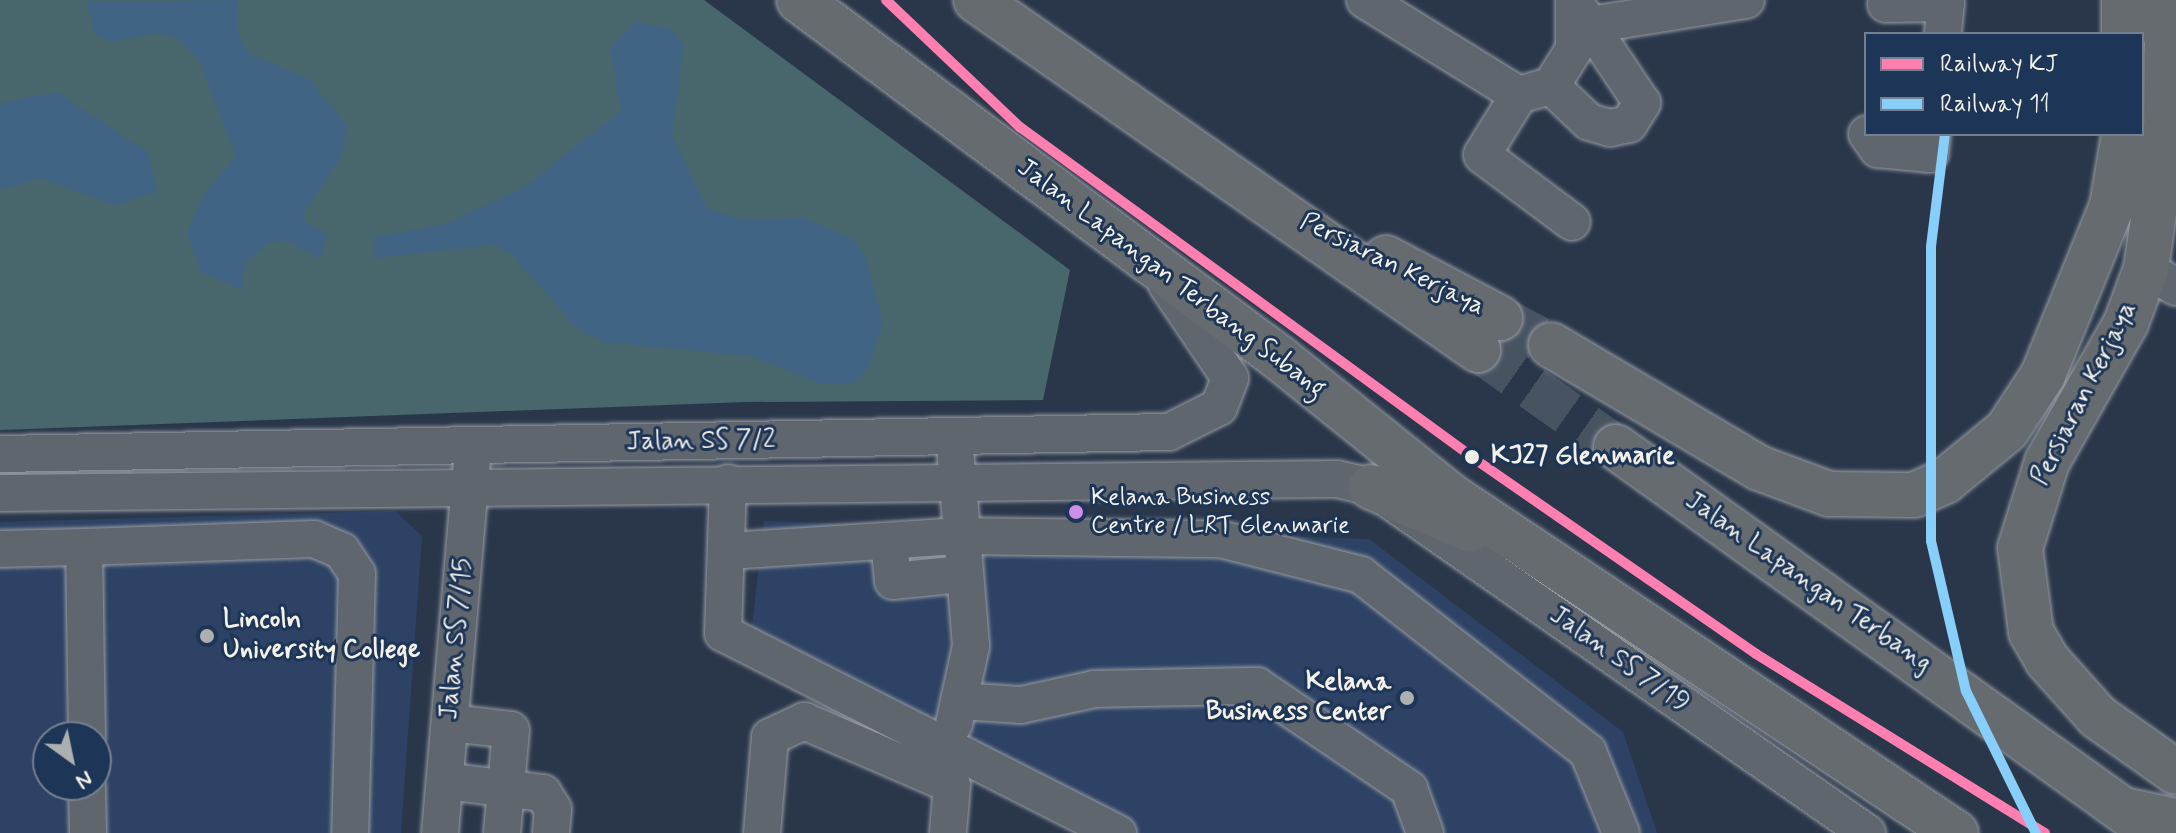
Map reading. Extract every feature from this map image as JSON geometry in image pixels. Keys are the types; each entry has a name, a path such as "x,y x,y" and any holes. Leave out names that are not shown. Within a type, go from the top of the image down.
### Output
{"main road":[{"name":"Jalan Lapangan Terbang Subang","path":"799,0 1147,259 1541,560"},
{"name":"Persiaran Kerjaya","path":"976,0 1284,213 1489,334"},
{"path":"2124,0 2124,32"},
{"name":"Persiaran Kerjaya","path":"2169,0 2161,278 2126,323 2047,462 2020,548 2031,632 2047,660 2098,717 2176,772"},
{"name":"Persiaran Kerjaya","path":"1551,345 1759,468 1829,494 1914,495 1945,481 2007,430 2043,375 2112,206 2124,136"},
{"name":"Jalan Lapangan Terbang","path":"1616,447 2139,822"},
{"path":"1371,487 1541,560 1956,833"},
{"path":"2139,822 2176,821"}],"street":[{"path":"1365,0 1589,122 1629,124 1642,103 1581,12"},
{"path":"1581,12 1746,0"},
{"path":"2169,0 2176,4"},
{"path":"1883,13 1946,3 1943,32"},
{"path":"1572,222 1482,155 1574,49 1581,12"},
{"path":"1868,136 1878,149 1930,154 1932,136"},
{"name":"Jalan SS 7/2","path":"0,454 1169,432 1219,407 1230,378 1226,362 1147,259"},
{"path":"948,749 971,646 958,536 956,437"},
{"name":"Jalan SS 7/15","path":"440,833 474,446"},
{"name":"Jalan SS 7/2","path":"0,493 1279,475 1371,487"},
{"path":"728,483 723,633 1118,833"},
{"name":"Jalan SS 7/19","path":"1371,487 1867,833"},
{"path":"728,551 958,536 1220,539 1361,575 1588,752 1621,833"},
{"path":"0,549 314,539 342,551 357,574 350,833"},
{"path":"889,541 893,581 962,574"},
{"path":"84,547 87,721"},
{"path":"959,701 1021,705 1095,689 1257,686 1409,789 1425,833"},
{"path":"762,833 770,737 804,721 952,785 948,833"},
{"path":"450,723 511,730 502,833"},
{"path":"445,781 506,787 548,798 551,833"},
{"path":"87,801 88,833"}],"shaded area":[{"path":"238,0 237,30 248,53 309,79 347,125 341,158 304,213 306,223 327,234 320,259 287,241 270,242 245,263 243,290 201,272 187,233 203,195 236,156 199,60 178,39 158,33 111,42 94,34 87,2"},
{"path":"637,22 672,29 684,47 672,135 707,209 741,219 803,218 851,238 865,254 883,323 867,371 852,383 819,383 750,356 603,342 576,327 512,255 493,245 373,258 373,237 443,225 523,188 621,111 610,48"},
{"path":"57,92 148,152 157,191 115,206 40,178 0,190 0,103"},
{"name":"Lincoln University College","path":"395,511 422,536 401,833 0,833 0,522"},
{"path":"764,521 1369,539 1623,732 1657,833 1120,833 749,651"}],"green space":[{"path":"0,0 704,0 1070,270 1043,400 745,402 0,430"}],"tunnel":[{"path":"1500,318 1551,345"},
{"path":"1478,350 1616,447"}],"rail line":[{"name":"KJ","path":"886,0 1020,127 1479,462 1756,654 2045,833"},
{"name":"11","path":"1945,136 1931,247 1931,541 1966,691 2036,833"}],"place":[{"name":"KJ27 Glenmarie","path":"1472,457"},
{"name":"Kelana Business Centre / LRT Glenmarie","path":"1076,512"},
{"name":"Lincoln University College","path":"207,636"},
{"name":"Kelana Business Center","path":"1407,698"}]}
